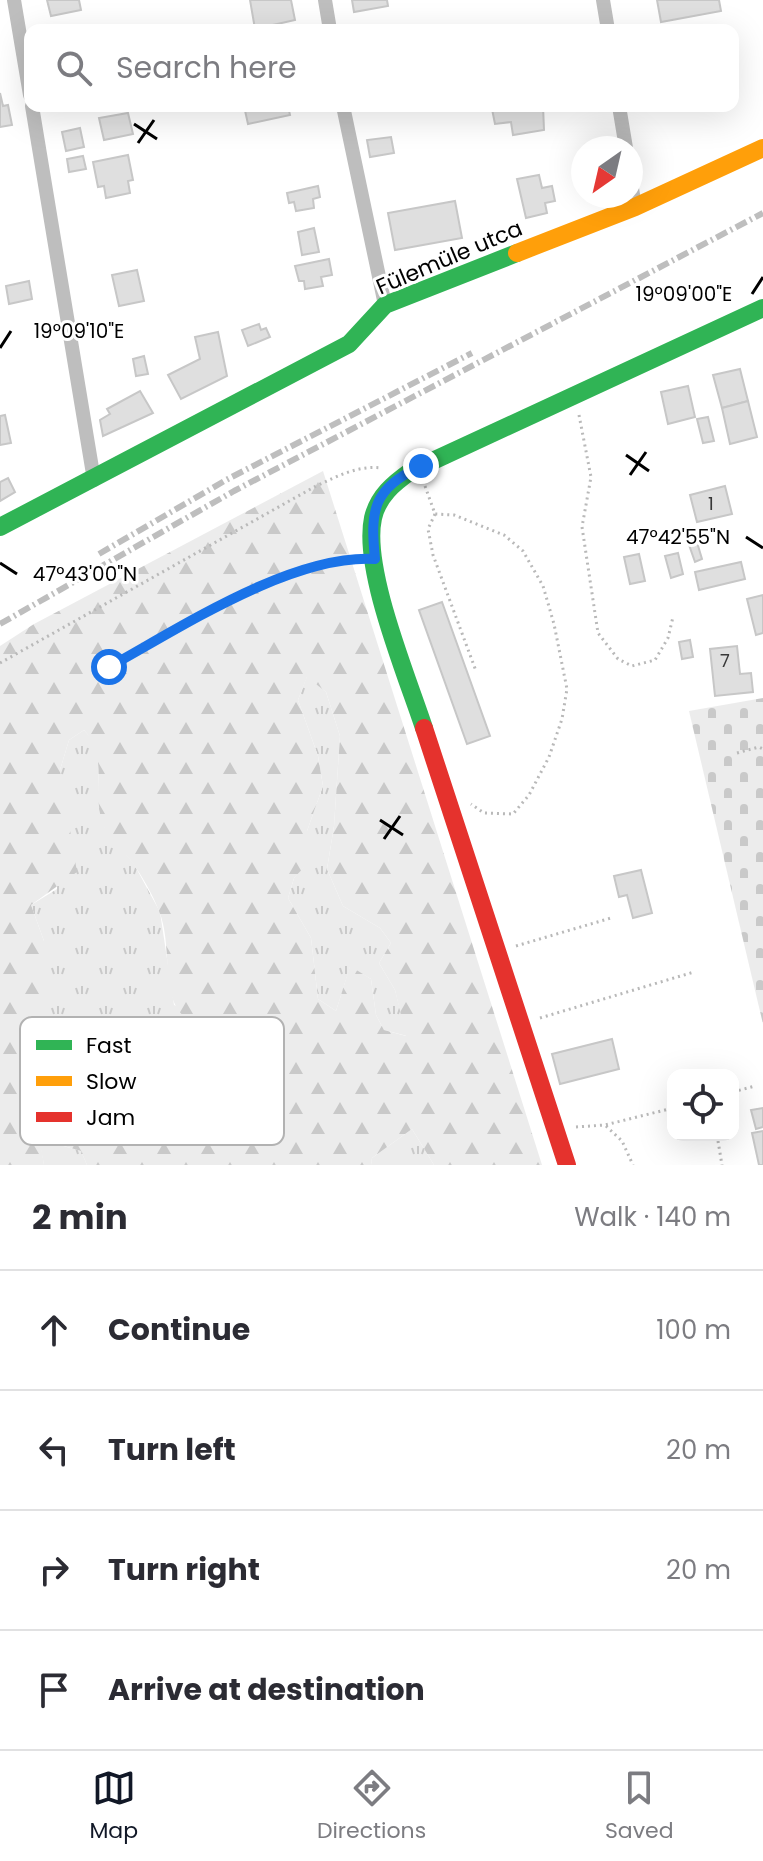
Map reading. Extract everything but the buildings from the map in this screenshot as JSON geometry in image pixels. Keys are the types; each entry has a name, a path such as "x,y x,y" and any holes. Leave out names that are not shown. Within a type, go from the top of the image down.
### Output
{"street":[{"path":"14,0 24,59"},
{"path":"325,0 329,24"},
{"path":"603,0 607,24"},
{"path":"33,112 94,480"},
{"path":"344,112 385,305"},
{"path":"620,112 624,136"},
{"name":"Fülemüle utca","path":"643,203 763,148"},
{"name":"Fülemüle utca","path":"0,527 349,344 385,305 632,208"},
{"path":"567,1165 387,614 371,523 377,499 392,482 416,468 763,308"}],"path":[{"path":"572,397 582,423 591,477 582,527 598,633 618,659 632,666 655,660 668,638 673,617"},
{"path":"0,663 336,477 368,466 416,468 435,514 428,529 433,555 476,671"},
{"path":"435,514 454,515 504,535 523,551 543,586 567,689 549,757 529,795 513,814 484,813 444,788"},
{"path":"109,667 212,610 305,569 353,558 375,559"},
{"path":"737,753 759,747 763,749"},
{"path":"497,952 611,918"},
{"path":"521,1023 694,972"},
{"path":"739,1090 755,1086"},
{"path":"552,1122 582,1128 667,1110"},
{"path":"605,1125 622,1141 633,1165"},
{"path":"718,1141 722,1165"}],"green space":[{"path":"323,471 542,1165 434,1165 412,1129 372,1158 371,1165 87,1165 81,1151 60,1145 284,1145 284,1017 186,1017 175,1004 159,911 136,867 105,829 99,803 96,753 84,730 69,740 60,770 77,872 31,905 44,941 46,992 36,1017 20,1017 20,1145 41,1145 44,1165 0,1165 0,646 34,624","holes":["307,677 326,692 340,736 334,826 327,869 343,906 380,928 391,943 379,963 395,990 406,1036 384,1030 376,1015 371,979 350,966 336,1011 318,999 311,938 288,898 294,878 307,864 307,831 323,786 318,756 298,700"]},
{"path":"307,676 326,692 340,736 334,826 327,869 343,906 380,928 391,943 379,963 395,990 407,1036 384,1030 376,1015 371,979 350,967 336,1011 318,999 311,938 288,898 294,878 306,864 307,831 323,786 318,756 298,700"},
{"path":"763,698 763,1024 689,711"},
{"path":"84,730 98,746 99,794 105,828 134,864 160,912 174,1005 203,1017 28,1017 44,941 31,905 57,889 60,770 69,740"},
{"path":"412,1129 434,1165 371,1165 372,1158"},
{"path":"40,1145 60,1145 81,1151 87,1165 44,1165"}],"railway":[{"path":"0,624 234,491 763,213"},
{"path":"99,554 226,480 472,353"}],"traffic: fast":[{"path":"0,527 349,344 385,305 517,253"},
{"path":"424,728 388,623 374,565 371,540 373,518 383,497 411,471 763,308"}],"traffic: slow":[{"path":"517,253 635,207 763,148"}],"traffic: jam":[{"path":"424,728 567,1165"}],"route":[{"path":"109,667 212,610 305,569 353,558 375,559 371,523 377,499 392,482 421,466"}]}
